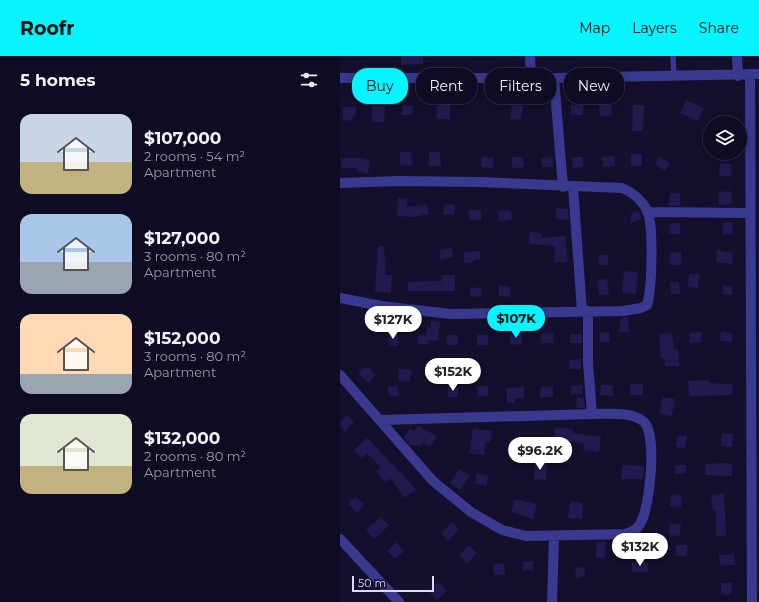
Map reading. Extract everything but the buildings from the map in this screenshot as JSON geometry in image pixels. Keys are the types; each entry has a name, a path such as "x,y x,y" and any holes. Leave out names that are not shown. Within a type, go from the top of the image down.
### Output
{"street":[{"path":"530,56 531,68"},
{"path":"737,56 738,76"},
{"path":"556,78 738,76 755,74 750,213 755,235 755,522 752,602"},
{"path":"340,78 485,78"},
{"path":"556,102 563,186"},
{"path":"340,183 398,181 479,182 622,188 635,194 647,212 651,262 650,294 646,305 641,308 623,311 450,314 396,308 340,298"},
{"path":"574,187 592,414"},
{"path":"647,212 750,213"},
{"path":"340,375 382,420 433,481 471,512 502,530 526,536 554,537 625,534 634,531 640,524 646,511 651,458 650,433 647,426 642,421 633,417 617,414 592,414 382,420"},
{"path":"552,602 554,537"},
{"path":"340,539 399,602"}],"lane":[{"path":"673,56 674,76"}]}
